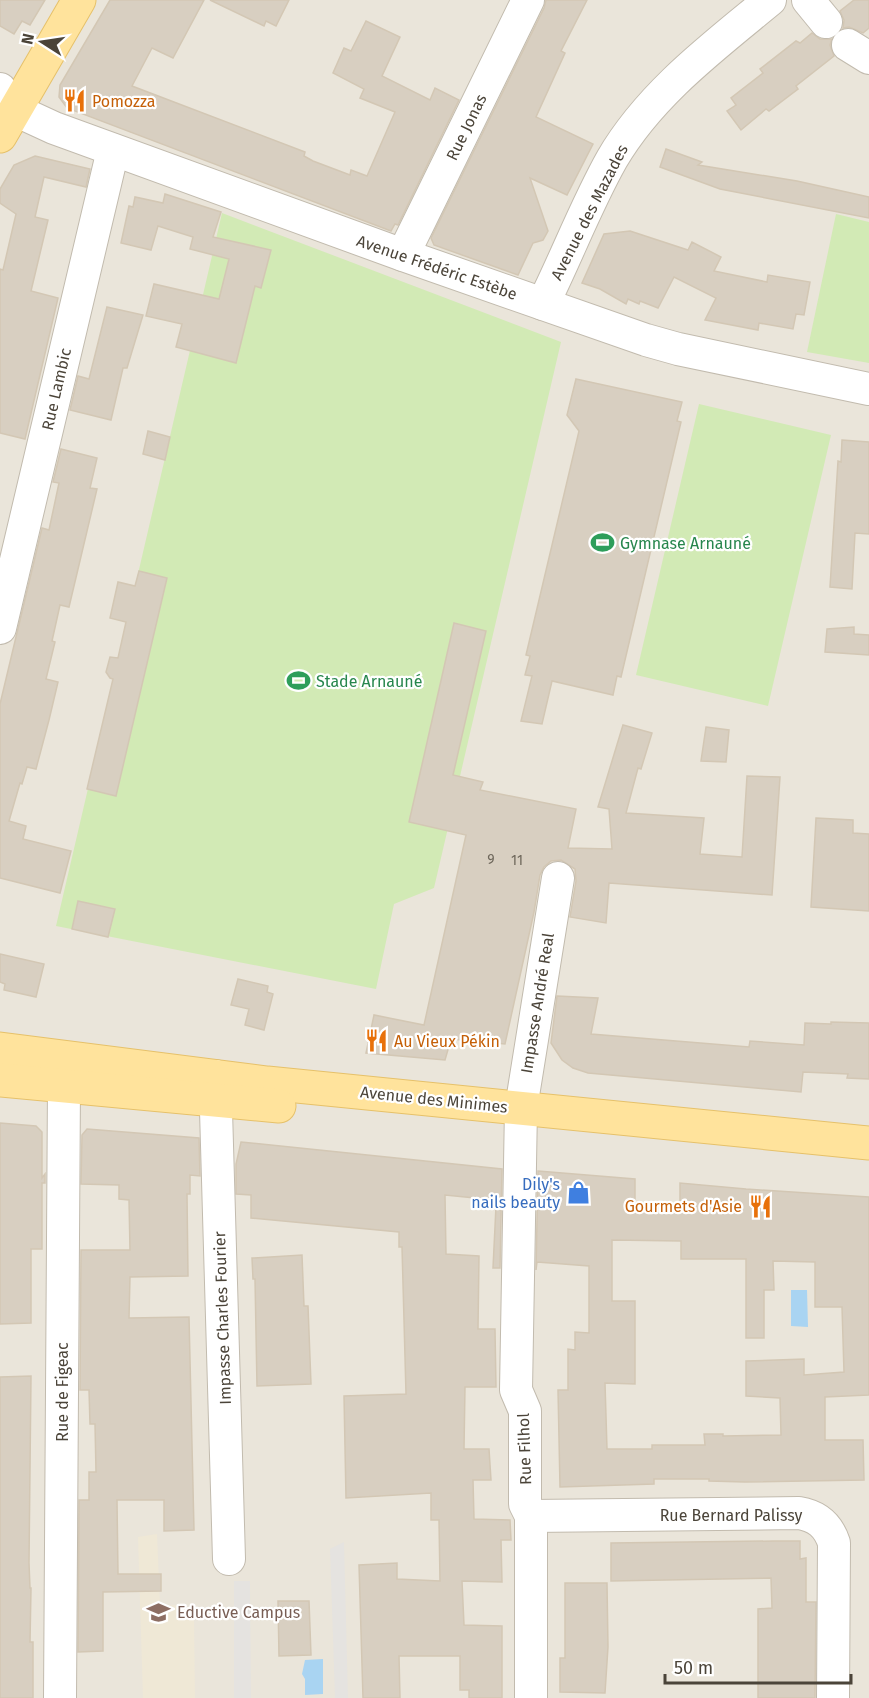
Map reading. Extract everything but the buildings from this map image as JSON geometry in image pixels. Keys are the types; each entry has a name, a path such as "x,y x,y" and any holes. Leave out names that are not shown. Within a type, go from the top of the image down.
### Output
{"main road":[{"path":"4,111 80,0"},
{"name":"Avenue des Minimes","path":"0,1049 215,1088 521,1118 869,1161"},
{"name":"Avenue des Minimes","path":"0,1080 64,1086 215,1088"},
{"name":"Avenue des Minimes","path":"521,1118 869,1143"}],"street":[{"name":"Rue Jonas","path":"404,255 528,0"},
{"name":"Avenue des Mazades","path":"543,304 612,159 636,125 665,91 698,60 770,0"},
{"name":"Avenue Frédéric Estèbe","path":"4,111 404,255 678,349 869,389"},
{"name":"Rue Lambic","path":"0,628 113,150"},
{"name":"Impasse André Real","path":"521,1118 558,878"},
{"name":"Rue de Figeac","path":"60,1698 64,1086"},
{"name":"Impasse Charles Fourier","path":"215,1088 229,1559"},
{"name":"Rue Filhol","path":"521,1118 516,1390 525,1412 525,1504 531,1516 531,1698"},
{"name":"Rue Bernard Palissy","path":"531,1516 799,1513 817,1518 829,1530 834,1543 833,1698"}],"shaded area":[{"path":"0,0 869,0 869,1698 0,1698"},
{"name":"Eductive Campus","path":"157,1534 160,1606 178,1605 178,1619 194,1619 195,1698 143,1698 138,1537"},
{"path":"344,1542 348,1698 335,1698 330,1549"},
{"path":"234,1581 250,1581 251,1698 234,1698"}],"green space":[{"name":"Stade Arnauné","path":"222,213 561,342 434,888 394,904 376,989 56,926"},
{"path":"836,214 869,222 869,363 807,352"},
{"path":"699,404 831,435 768,706 636,675"}],"water":[{"path":"791,1290 807,1290 808,1327 791,1326"},
{"path":"323,1659 323,1694 305,1695 305,1679 302,1674 305,1660"}],"place":[{"name":"Pomozza","path":"74,101"},
{"name":"Gymnase Arnauné","path":"602,543"},
{"name":"Stade Arnauné","path":"298,681"},
{"name":"Au Vieux Pékin","path":"376,1041"},
{"name":"Dily's nails beauty","path":"578,1193"},
{"name":"Gourmets d'Asie","path":"760,1206"},
{"name":"Eductive Campus","path":"159,1612"}]}
